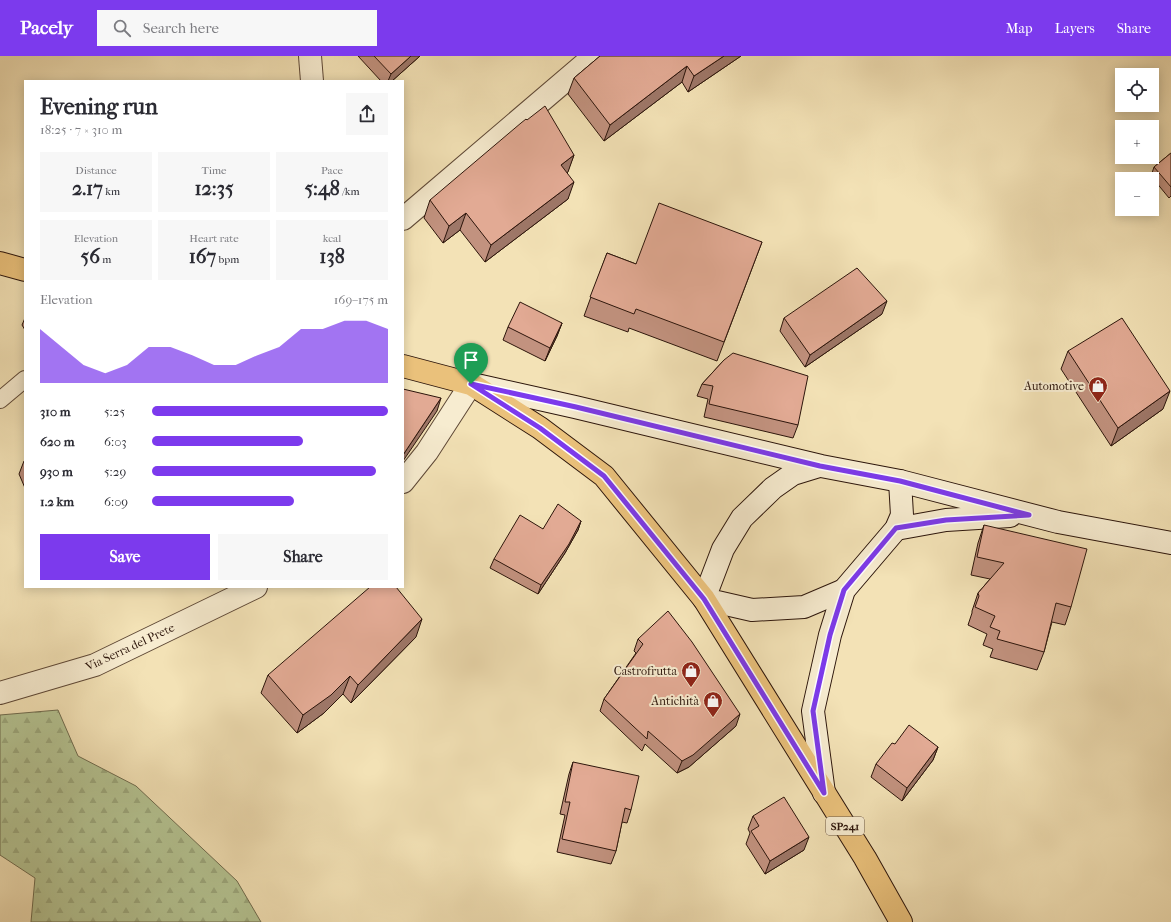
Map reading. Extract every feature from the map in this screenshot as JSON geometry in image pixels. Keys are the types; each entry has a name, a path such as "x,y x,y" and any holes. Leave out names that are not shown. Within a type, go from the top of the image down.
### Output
{"main road":[{"path":"310,56 312,80"},
{"path":"404,218 594,56"},
{"path":"0,263 24,270"},
{"path":"404,366 471,384 576,407 820,466 900,481 1058,522 1171,543"},
{"path":"404,481 427,452 471,384"},
{"name":"SP241","path":"471,384 540,428 604,476 704,599 865,858 900,922"},
{"path":"820,466 793,474 773,488 742,518 723,549 704,599 752,610 804,607 844,590"},
{"path":"824,793 813,711 830,635 844,590 896,528 902,515 900,481"},
{"path":"896,528 946,520 1029,515"},
{"name":"Via Serra del Prete","path":"0,693 95,666 254,588"}],"lane":[{"path":"0,400 24,381"}],"green space":[{"path":"58,710 78,756 136,786 237,881 261,922 31,922 35,878 0,855 0,715"}],"building":[{"path":"374,56 411,56 391,74"},
{"path":"600,56 724,56 694,76 687,66 610,125 574,78"},
{"path":"545,106 574,155 561,165 574,182 491,245 466,213 449,226 430,200 521,123"},
{"path":"1171,153 1171,187 1154,167"},
{"path":"659,203 762,242 724,342 636,309 634,314 590,297 607,253 636,264"},
{"path":"857,268 887,301 810,355 784,318"},
{"path":"520,302 562,323 550,348 508,327"},
{"path":"1122,318 1170,391 1118,428 1068,351"},
{"path":"733,353 808,376 798,425 709,404 713,386 702,384 724,360"},
{"path":"404,389 441,398 404,454"},
{"path":"558,504 581,521 569,544 541,585 494,559 520,515 543,529"},
{"path":"984,525 1087,549 1071,607 1056,603 1044,652 997,639 1000,631 990,627 995,616 975,607 979,596 978,593 1004,563 977,557"},
{"path":"369,588 397,588 422,619 358,685 350,676 331,695 303,715 268,675"},
{"path":"668,611 692,642 740,714 693,755 682,761 648,731 647,739 604,699 643,644 638,639"},
{"path":"909,725 938,747 907,788 876,764 892,743 895,744"},
{"path":"573,762 639,776 631,810 625,808 616,851 562,839 570,802 565,802"},
{"path":"784,797 809,837 770,861 751,831 759,826 753,816"}],"place":[{"name":"Automotive","path":"1098,403"},
{"name":"Castrofrutta","path":"691,688"},
{"name":"Antichità","path":"713,718"}],"route":[{"path":"471,384 576,407 820,466 900,481 1029,515 946,520 896,528 844,590 830,635 813,711 824,793 704,599 604,476 540,428 471,384"}]}
